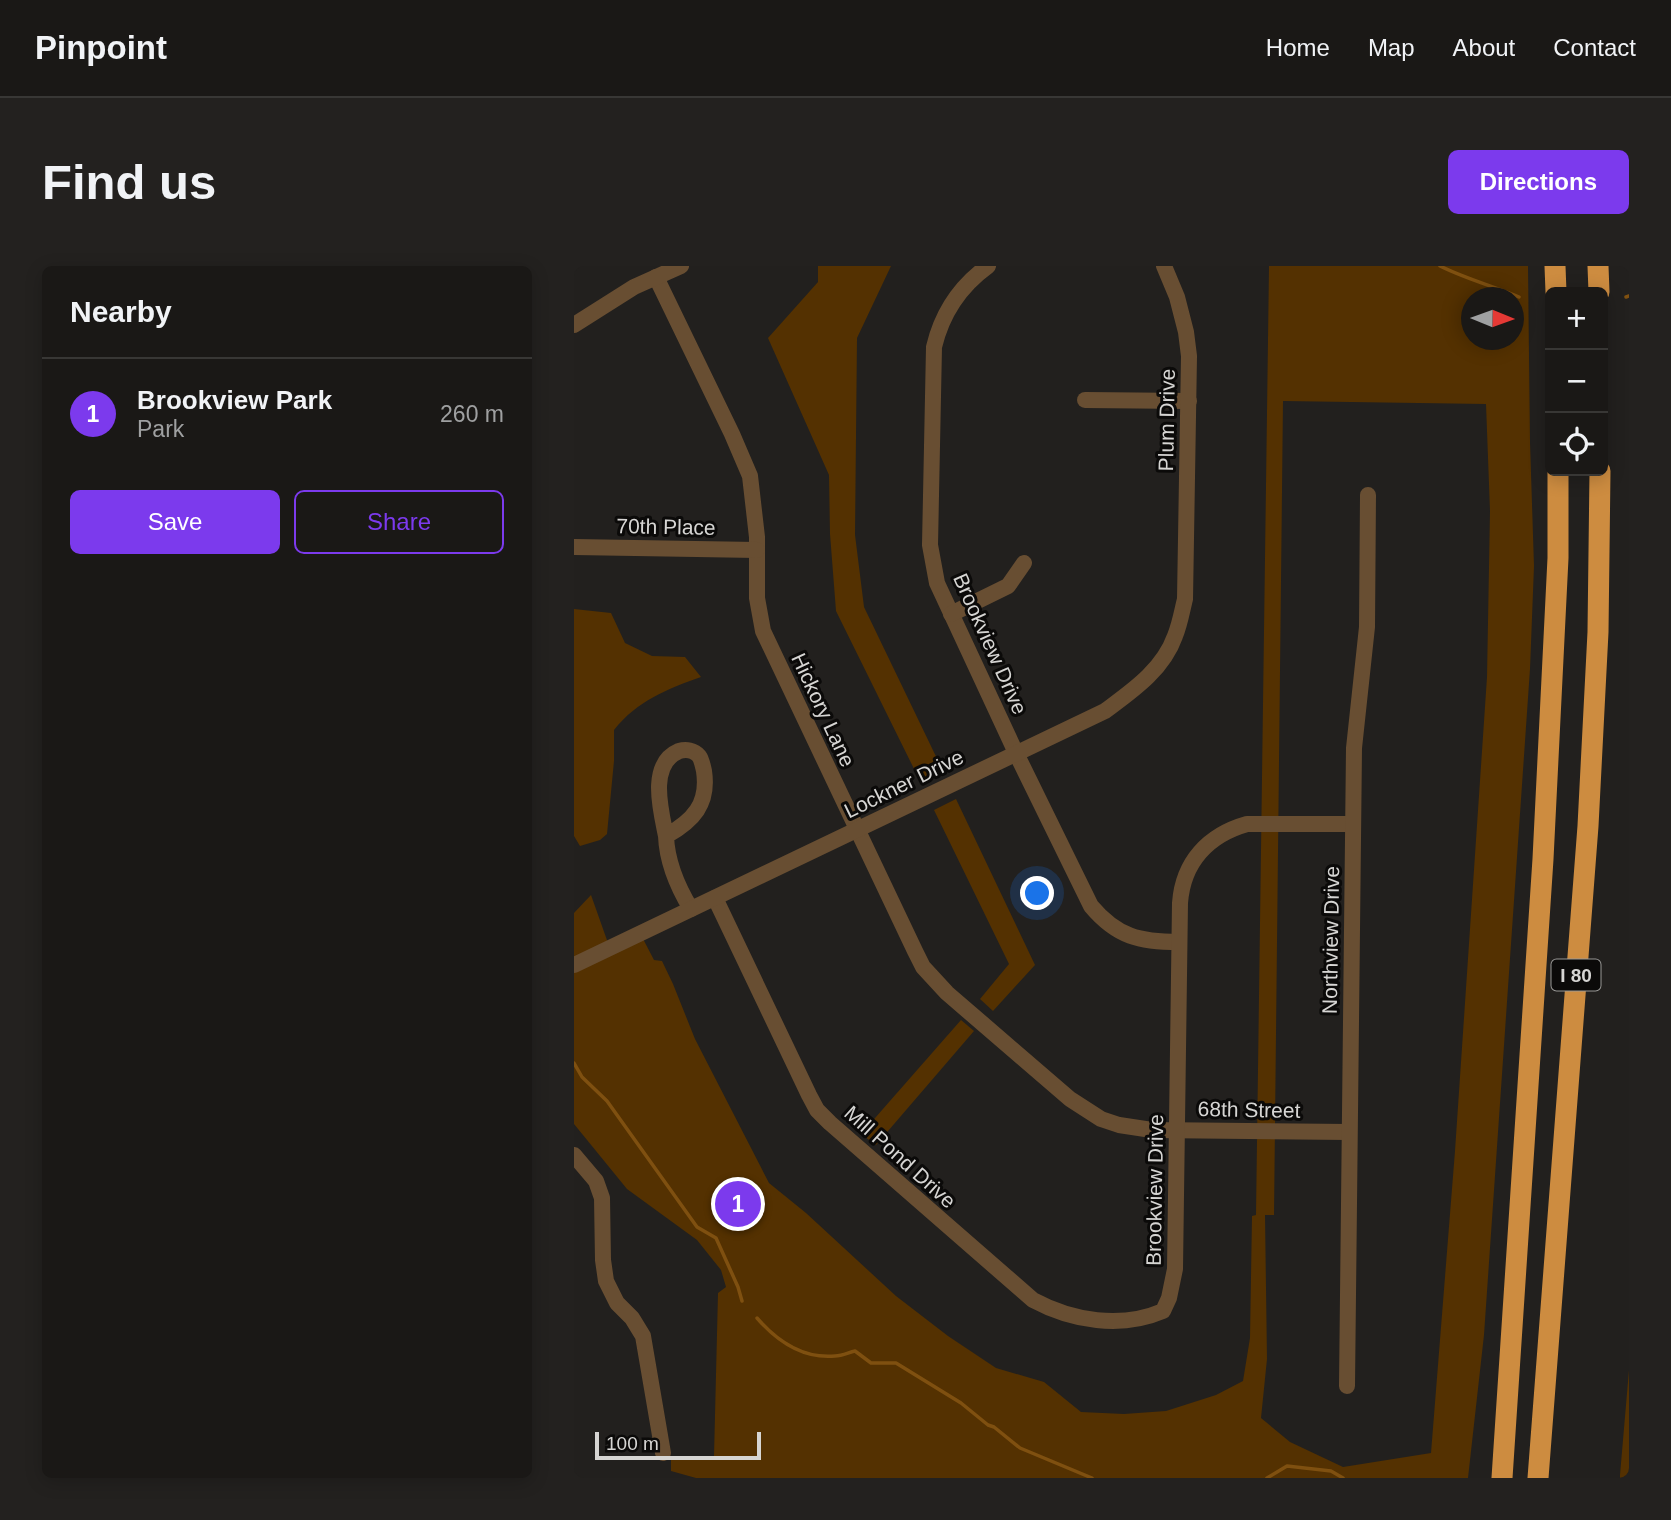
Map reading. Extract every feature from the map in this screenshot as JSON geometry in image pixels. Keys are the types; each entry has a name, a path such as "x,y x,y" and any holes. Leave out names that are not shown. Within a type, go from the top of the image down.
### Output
{"highway":[{"path":"1555,266 1556,287"},
{"path":"1598,266 1599,287"},
{"name":"I 80","path":"1502,1478 1543,859 1558,558 1558,476"},
{"name":"I 80","path":"1538,1478 1588,826 1598,632 1600,476"}],"street":[{"path":"574,326 624,293 681,266"},
{"name":"Brookview Drive","path":"988,266 963,288 949,306 939,326 933,361 930,545 937,583 1085,894 1101,918 1118,931 1139,940 1179,942"},
{"name":"Plum Drive","path":"1164,266 1177,297 1189,356 1185,579"},
{"name":"Hickory Lane","path":"656,277 750,476 757,550 757,598 763,631 915,951 934,981 1070,1099"},
{"path":"1085,400 1189,401"},
{"name":"Northview Drive","path":"1347,1386 1353,824 1356,714 1365,660 1367,627 1368,495"},
{"name":"70th Place","path":"574,547 757,550"},
{"path":"951,614 1009,586 1024,564"},
{"name":"Lockner Drive","path":"574,965 1105,711 1152,673 1164,657 1175,637 1185,599 1185,579"},
{"path":"666,836 692,819 704,794 703,765 699,756 689,750 677,752 667,761 660,775 660,791 666,836 670,864 681,893 691,909"},
{"name":"Brookview Drive","path":"1163,1311 1170,1297 1175,1269 1179,942 1183,882 1196,855 1207,844 1232,828 1261,823 1353,824"},
{"name":"Mill Pond Drive","path":"715,898 817,1111 849,1142 1033,1300 1066,1315 1085,1318 1144,1319 1163,1311"},
{"name":"68th Street","path":"1070,1099 1094,1115 1119,1125 1144,1129 1349,1132"},
{"path":"574,1155 596,1181 602,1198 606,1281 617,1303 632,1318 643,1336 663,1453"}],"shaded area":[{"path":"818,266 891,266 857,338 855,535 864,607 943,771 920,781 836,611 829,475 768,338 818,282"},
{"path":"1269,266 1528,266 1534,566 1530,669 1484,1335 1468,1478 696,1478 671,1471 671,1458 714,1456 718,1293 726,1287 721,1270 697,1240 627,1189 574,1124 574,965 640,933 654,960 662,961 695,1039 769,1183 806,1213 896,1296 948,1336 996,1368 1044,1382 1081,1412 1124,1414 1166,1411 1216,1395 1243,1381 1250,1338 1252,1216 1256,1215","holes":["1283,401 1486,404 1490,511 1487,677 1455,1151 1431,1453 1343,1467 1290,1442 1261,1418 1267,1359 1265,1215 1274,1215"]},
{"path":"574,609 611,613 625,643 652,656 685,657 701,677 653,697 633,711 614,730 607,834 600,840 580,846 574,836"},
{"path":"956,799 1035,965 993,1011 980,999 1009,964 934,810"},
{"path":"591,895 608,943 574,958 574,913"},
{"path":"961,1020 974,1031 876,1145 861,1134"},
{"path":"1629,1370 1629,1478 1620,1478 1620,1475"}],"waterway":[{"path":"1440,266 1492,287"},
{"path":"574,1063 582,1077 607,1101 697,1227 716,1238 742,1301"},
{"path":"757,1318 782,1341 812,1355 838,1356 855,1351 871,1363 896,1363 961,1403 1020,1448 1092,1478"},
{"path":"1267,1478 1287,1466 1331,1471 1343,1478"}],"place":[{"name":"Brookview Park","path":"738,1204"}]}
